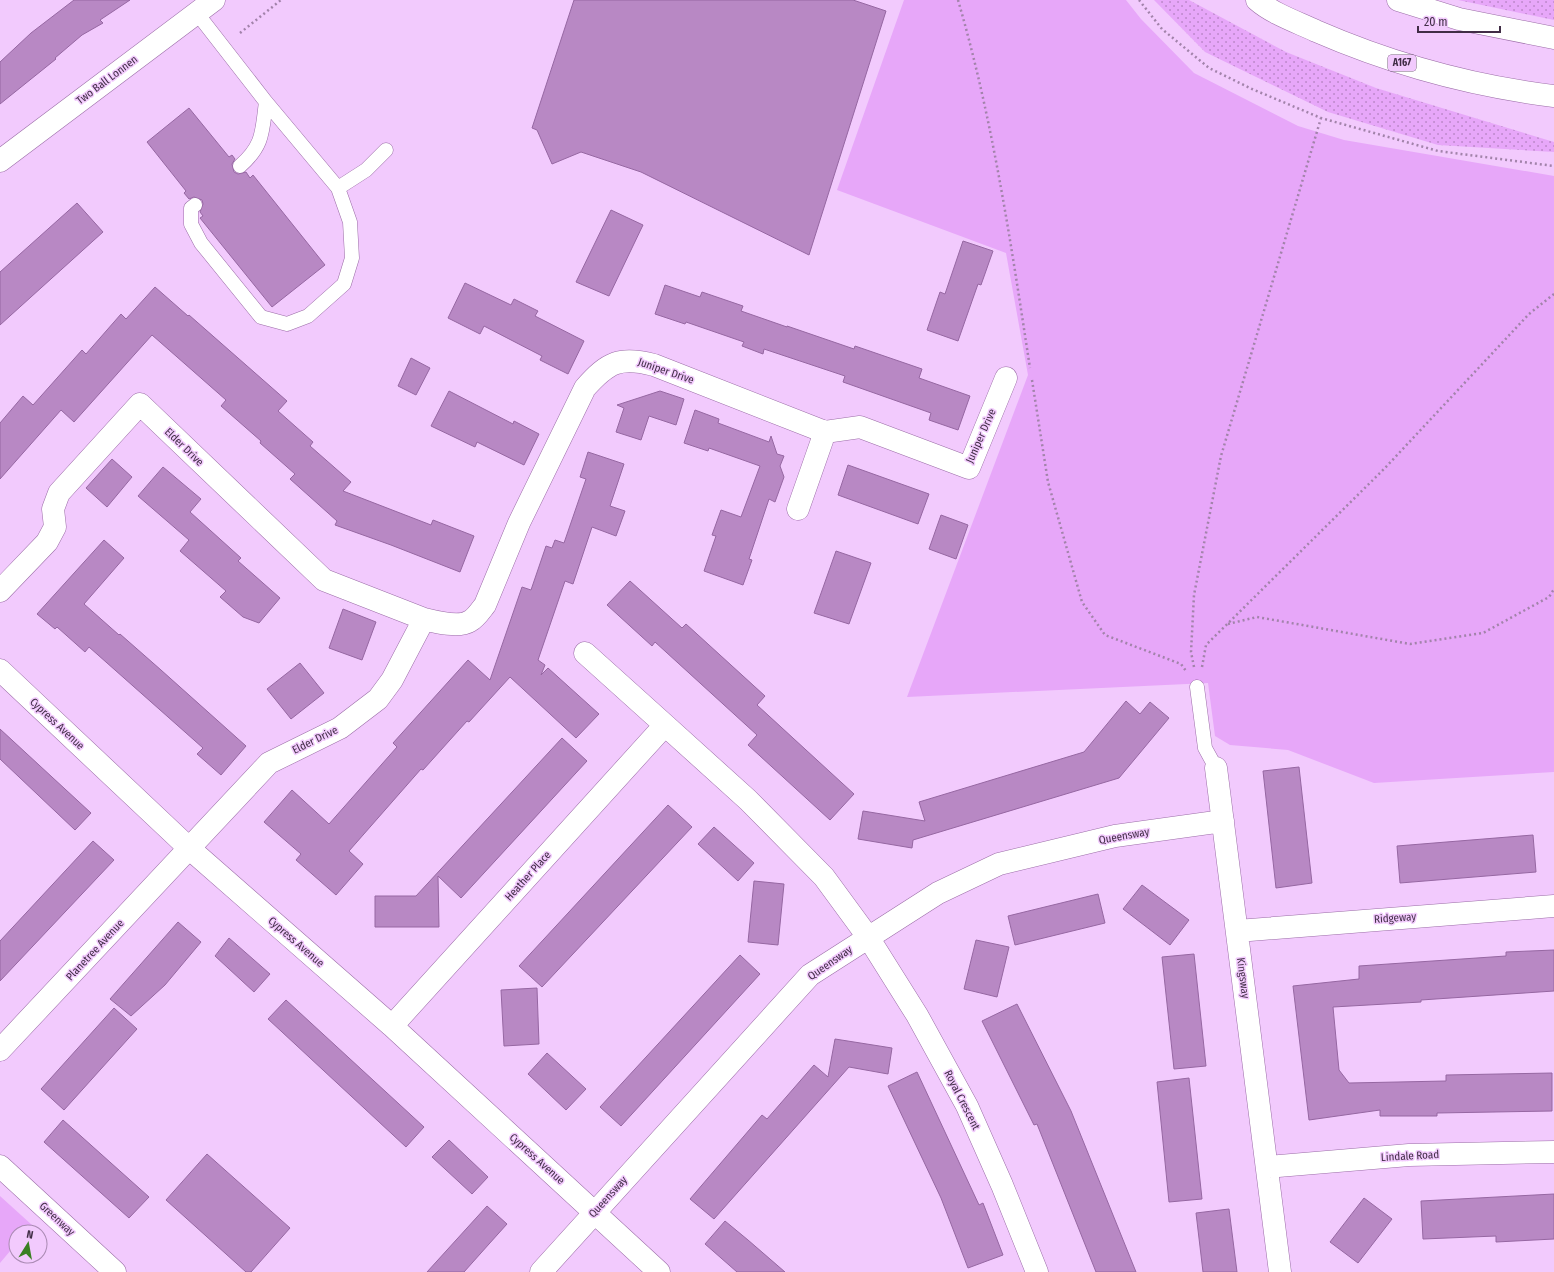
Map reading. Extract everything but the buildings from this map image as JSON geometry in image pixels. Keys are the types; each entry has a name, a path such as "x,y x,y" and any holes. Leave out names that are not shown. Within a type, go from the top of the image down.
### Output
{"main road":[{"name":"Two Ball Lonnen","path":"0,161 196,12 214,0"},
{"path":"1398,0 1459,19 1554,38"},
{"name":"A167","path":"1258,1 1297,23 1392,60 1453,78 1526,93 1554,96"},
{"name":"Juniper Drive","path":"519,524 585,388 599,372 620,362 635,360 654,365 825,432 860,428 969,468 1006,378"},
{"name":"Elder Drive","path":"0,591 47,542 55,527 54,509 59,493 140,404 324,580 424,619 452,624 470,622 485,605 519,524"},
{"path":"798,509 825,432"},
{"name":"Elder Drive","path":"190,849 268,763 340,728 378,699 392,680 424,619"},
{"path":"585,653 748,800 824,877 868,937"},
{"name":"Cypress Avenue","path":"0,670 190,849 392,1026 659,1272"},
{"name":"Heather Place","path":"392,1026 665,725"},
{"name":"Kingsway","path":"1216,768 1280,1272"},
{"name":"Queensway","path":"541,1272 810,975 938,893 999,864 1115,836 1223,821"},
{"name":"Planetree Avenue","path":"0,1050 190,849"},
{"name":"Ridgeway","path":"1237,931 1554,906"},
{"name":"Royal Crescent","path":"868,937 917,1015 967,1106 1002,1185 1037,1272"},
{"name":"Lindale Road","path":"1267,1167 1409,1155 1554,1152"},
{"name":"Greenway","path":"0,1166 115,1272"}],"lane":[{"path":"194,205 191,208 191,224 201,243 261,317 287,324 308,316 344,284 352,258 350,222 338,188 266,102 196,12"},
{"path":"240,166 249,158 260,143 266,102"},
{"path":"338,188 366,170 386,150"},
{"name":"Kingsway","path":"1197,687 1205,748 1216,768"}],"path":[{"path":"223,47 281,0"},
{"path":"958,0 974,57 1006,215 1031,372"},
{"path":"1139,0 1162,29 1209,68 1252,89 1321,118 1438,151 1554,166"},
{"path":"1197,687 1191,652 1194,595 1221,456 1321,118"},
{"path":"1197,687 1206,644 1385,468 1529,314 1554,294"},
{"path":"1032,379 1048,482 1082,602 1105,635 1181,664 1197,687"},
{"path":"1228,624 1257,617 1410,644 1483,633 1549,597 1554,589"}],"shaded area":[{"path":"904,0 1126,0 1141,19 1194,73 1298,126 1344,140 1554,176 1554,772 1374,783 1288,750 1230,745 1215,736 1208,683 907,697 1028,375 1006,253 837,190"},
{"path":"1154,0 1189,0 1286,52 1376,88 1554,142 1554,152 1438,145 1328,112 1205,52"},
{"path":"1458,0 1554,0 1554,20"},
{"path":"0,1196 31,1224 8,1224 8,1254 0,1263"}]}
